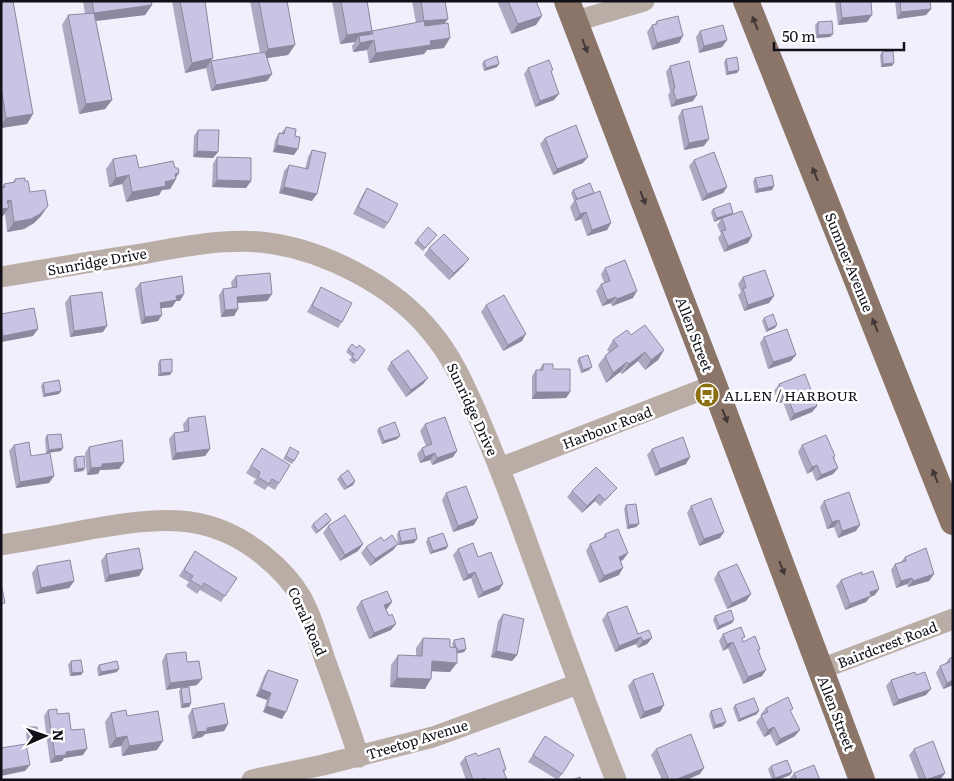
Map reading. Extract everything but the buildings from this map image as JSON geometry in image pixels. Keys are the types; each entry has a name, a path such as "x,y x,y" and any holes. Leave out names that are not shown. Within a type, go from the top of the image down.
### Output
{"main road":[{"name":"Sumner Avenue","path":"746,1 953,522"},
{"name":"Allen Street","path":"571,11 862,780"}],"street":[{"path":"571,11 644,1"},
{"name":"Sunridge Drive","path":"1,277 183,246 241,241 288,246 323,258 356,274 388,293 411,310 432,333 452,360 459,374 500,468 578,684 616,780"},
{"name":"Harbour Road","path":"500,468 714,385"},
{"name":"Coral Road","path":"1,545 124,524 171,520 208,525 243,539 285,574 302,599 316,631 359,757"},
{"name":"Bairdcrest Road","path":"820,669 953,619"},
{"name":"Treetop Avenue","path":"252,780 359,757 432,737 578,684"}],"place":[{"name":"ALLEN / HARBOUR","path":"707,395"}]}
